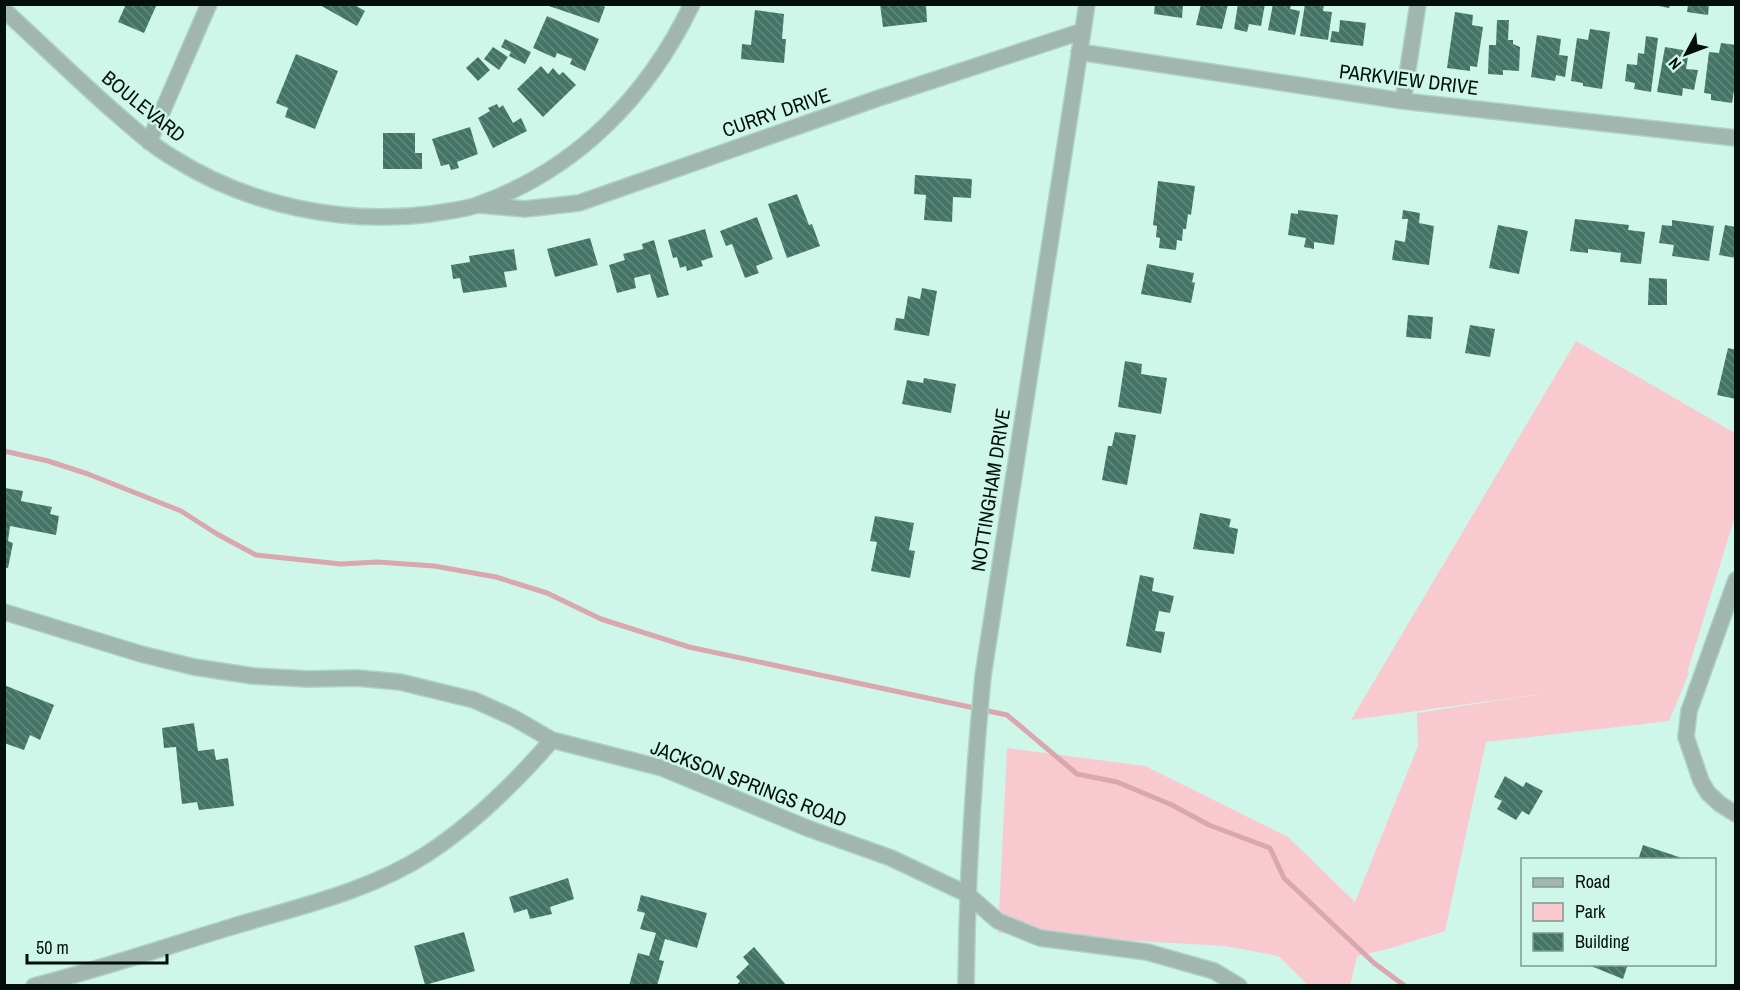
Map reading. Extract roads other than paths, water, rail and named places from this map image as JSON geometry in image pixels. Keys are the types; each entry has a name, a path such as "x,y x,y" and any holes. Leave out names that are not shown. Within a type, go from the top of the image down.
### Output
{"street":[{"path":"149,142 209,4"},
{"name":"BOULEVARD","path":"4,10 149,142 175,160 222,183 292,207 354,216 385,217 417,216 478,205 516,189 560,163 608,124 649,79 665,55 692,4"},
{"name":"NOTTINGHAM DRIVE","path":"966,986 967,894 981,696 1087,4"},
{"path":"1403,100 1418,4"},
{"name":"CURRY DRIVE","path":"478,205 525,208 579,203 876,99 1083,31"},
{"name":"PARKVIEW DRIVE","path":"1078,52 1403,100 1736,138"},
{"path":"1736,580 1689,711 1686,737 1704,787 1720,804 1736,814"},
{"name":"JACKSON SPRINGS ROAD","path":"4,612 141,654 194,667 252,676 308,679 357,678 400,682 474,700 514,718 552,741 662,768 807,828 891,858 967,894 998,921 1040,938 1147,952 1214,972 1239,986"},
{"path":"34,986 96,970 349,891 383,876 425,855 459,831 529,766 552,741"}],"waterway":[{"path":"4,451 48,461 88,474 181,511 256,555 341,564 377,562 434,566 496,577 547,593 601,619 689,647 1007,715 1077,774 1117,782 1172,805 1209,825 1270,848 1284,878 1374,963 1405,986"}]}
